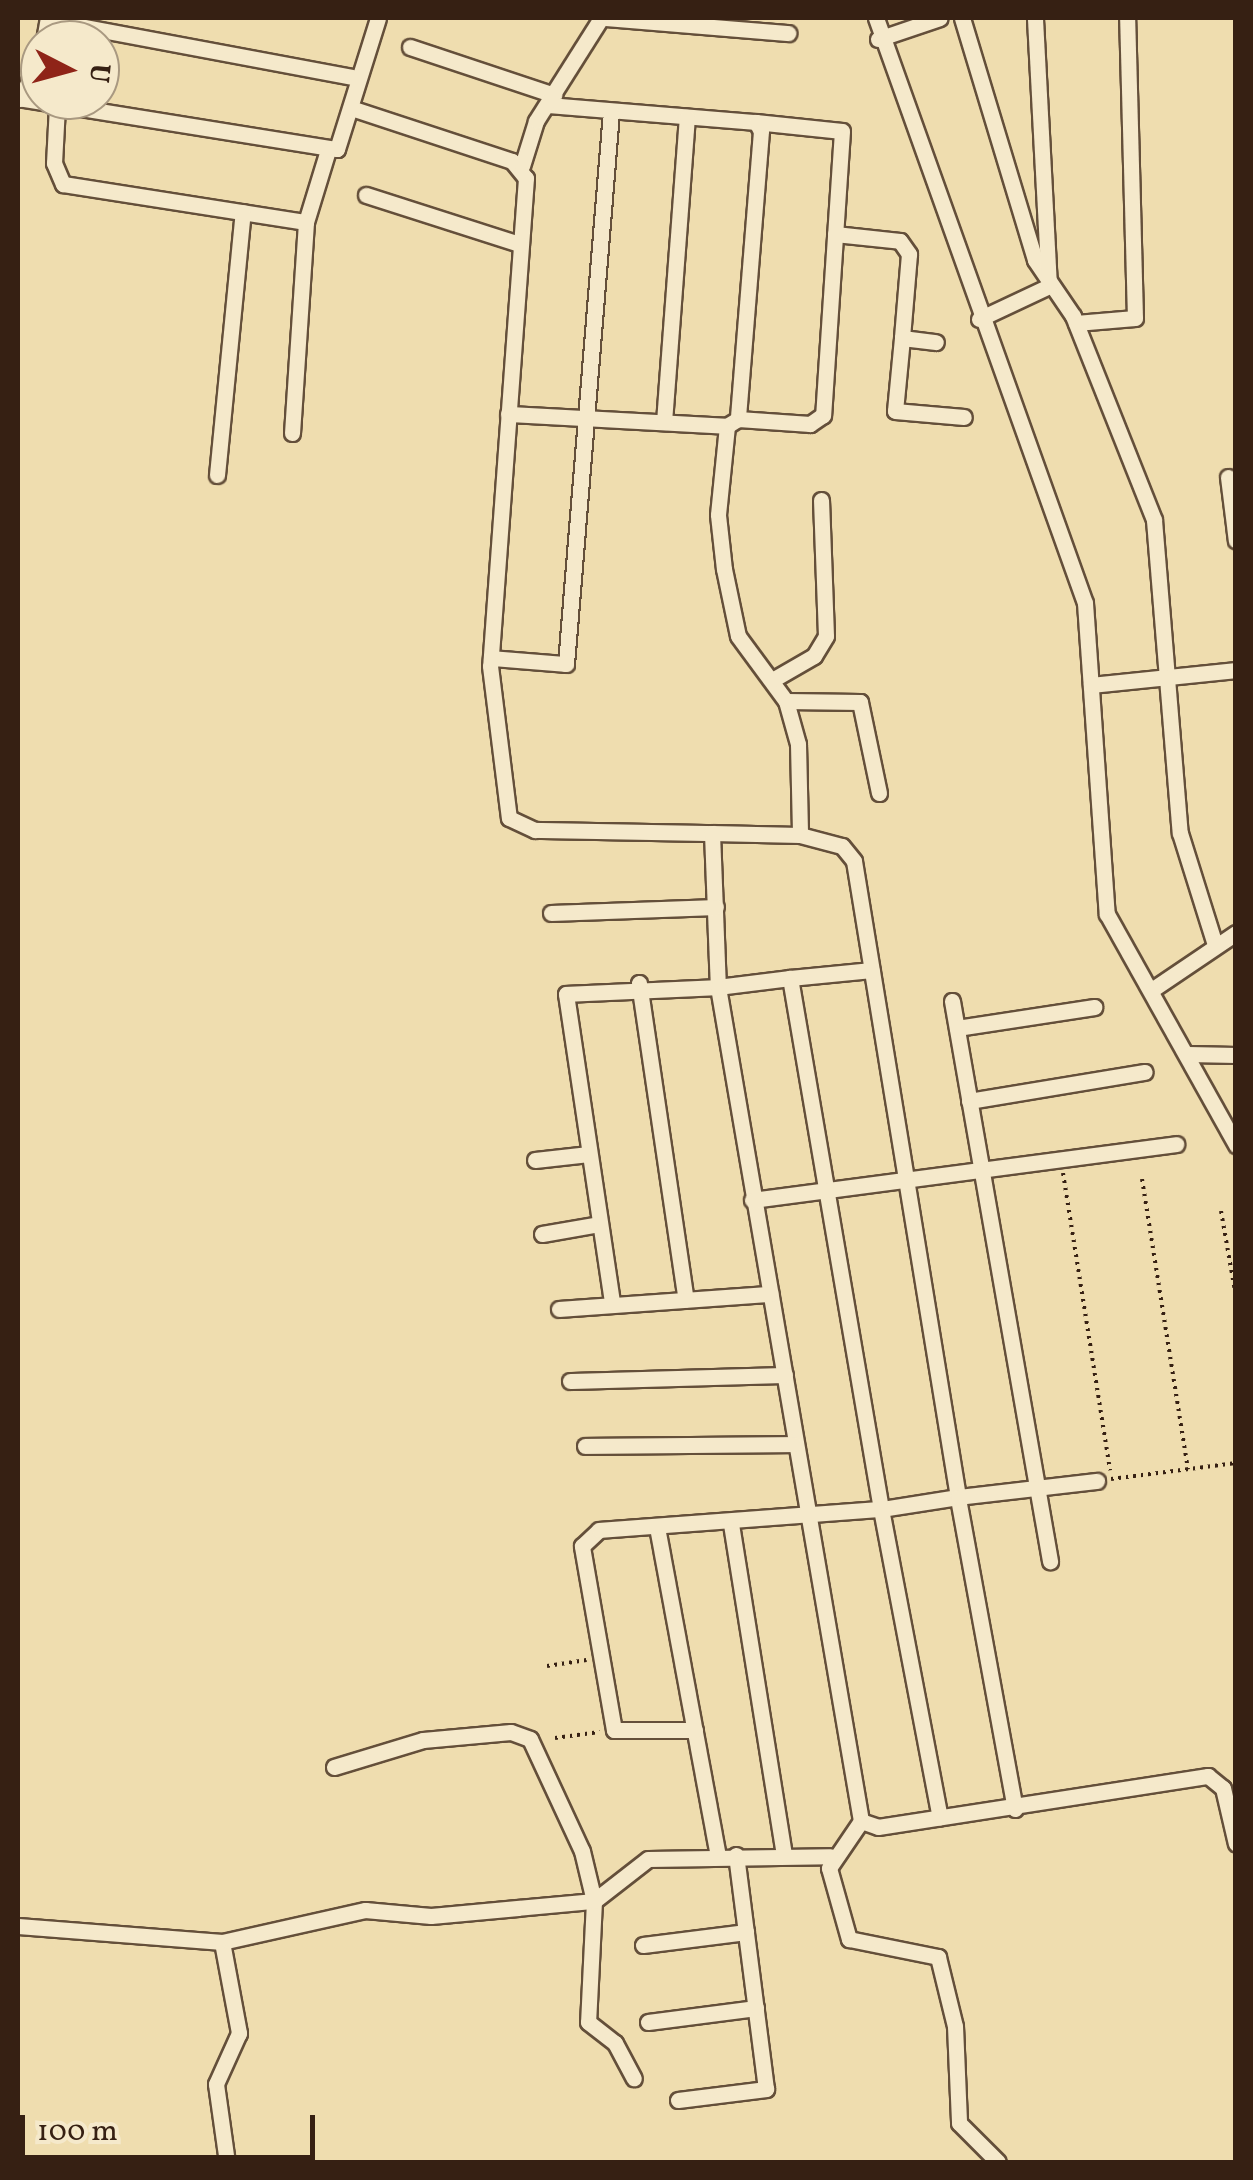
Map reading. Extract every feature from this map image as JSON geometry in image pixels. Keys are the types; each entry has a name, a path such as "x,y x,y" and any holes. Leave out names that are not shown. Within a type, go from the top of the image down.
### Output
{"street":[{"path":"292,433 306,222 328,150 344,138 351,108 352,77 378,18"},
{"path":"788,33 602,18 551,100 522,166 491,658 509,818 535,830 800,835 842,846 854,861 958,1497 1015,1809"},
{"path":"876,18 878,38 1085,603 1107,914 1153,990 1236,1145"},
{"path":"878,38 940,18"},
{"path":"962,18 1050,286 1076,323 1154,520 1180,833 1215,945"},
{"path":"1035,18 1050,286"},
{"path":"1076,323 1135,318 1127,18"},
{"path":"48,19 352,77"},
{"path":"410,46 551,100 612,112 842,132 823,415 786,423 508,414"},
{"path":"351,108 522,166"},
{"path":"491,658 566,664 612,112"},
{"path":"120,116 328,150"},
{"path":"664,422 687,117"},
{"path":"56,120 54,163 63,184 306,222"},
{"path":"756,122 762,147 718,516 732,622 786,700 798,744 800,835"},
{"path":"366,195 520,244"},
{"path":"217,475 242,212"},
{"path":"835,234 900,241 909,254 895,411 964,418"},
{"path":"979,319 1050,286"},
{"path":"902,338 936,342"},
{"path":"1228,476 1236,541"},
{"path":"774,679 814,656 826,636 822,500"},
{"path":"1091,684 1236,670"},
{"path":"786,700 860,702 878,793"},
{"path":"712,833 718,987 861,1821"},
{"path":"551,913 716,907"},
{"path":"1153,990 1236,933"},
{"path":"612,1303 566,994 639,984 718,987 872,970"},
{"path":"790,978 881,1509 940,1817"},
{"path":"639,984 686,1300"},
{"path":"952,1001 1034,1488 1050,1561"},
{"path":"957,1028 1094,1007"},
{"path":"1188,1054 1236,1054"},
{"path":"969,1102 1145,1072"},
{"path":"752,1200 982,1176 1176,1144"},
{"path":"535,1160 589,1154"},
{"path":"542,1234 600,1224"},
{"path":"559,1309 770,1294"},
{"path":"570,1381 785,1375"},
{"path":"585,1446 794,1444"},
{"path":"695,1730 614,1730 582,1546 598,1530 807,1520 1104,1480"},
{"path":"730,1524 784,1855"},
{"path":"657,1527 718,1855"},
{"path":"334,1767 423,1740 512,1732 530,1740 582,1851 594,1901 586,2017 634,2078"},
{"path":"18,1926 222,1942 365,1910 431,1916 594,1901 648,1859 736,1854 830,1856 861,1821 1015,1809 1218,1777 1236,1844"},
{"path":"678,2100 766,2089 736,1854"},
{"path":"830,1856 849,1939 938,1957 955,2026 959,2123 998,2162"},
{"path":"643,1945 746,1932"},
{"path":"222,1942 239,2033 216,2084 228,2162"},
{"path":"648,2022 756,2008"}],"path":[{"path":"1063,1173 1104,1480 1236,1463"},
{"path":"1142,1179 1188,1469"},
{"path":"1221,1211 1236,1297"},
{"path":"547,1666 602,1658"},
{"path":"555,1738 614,1730"}]}
